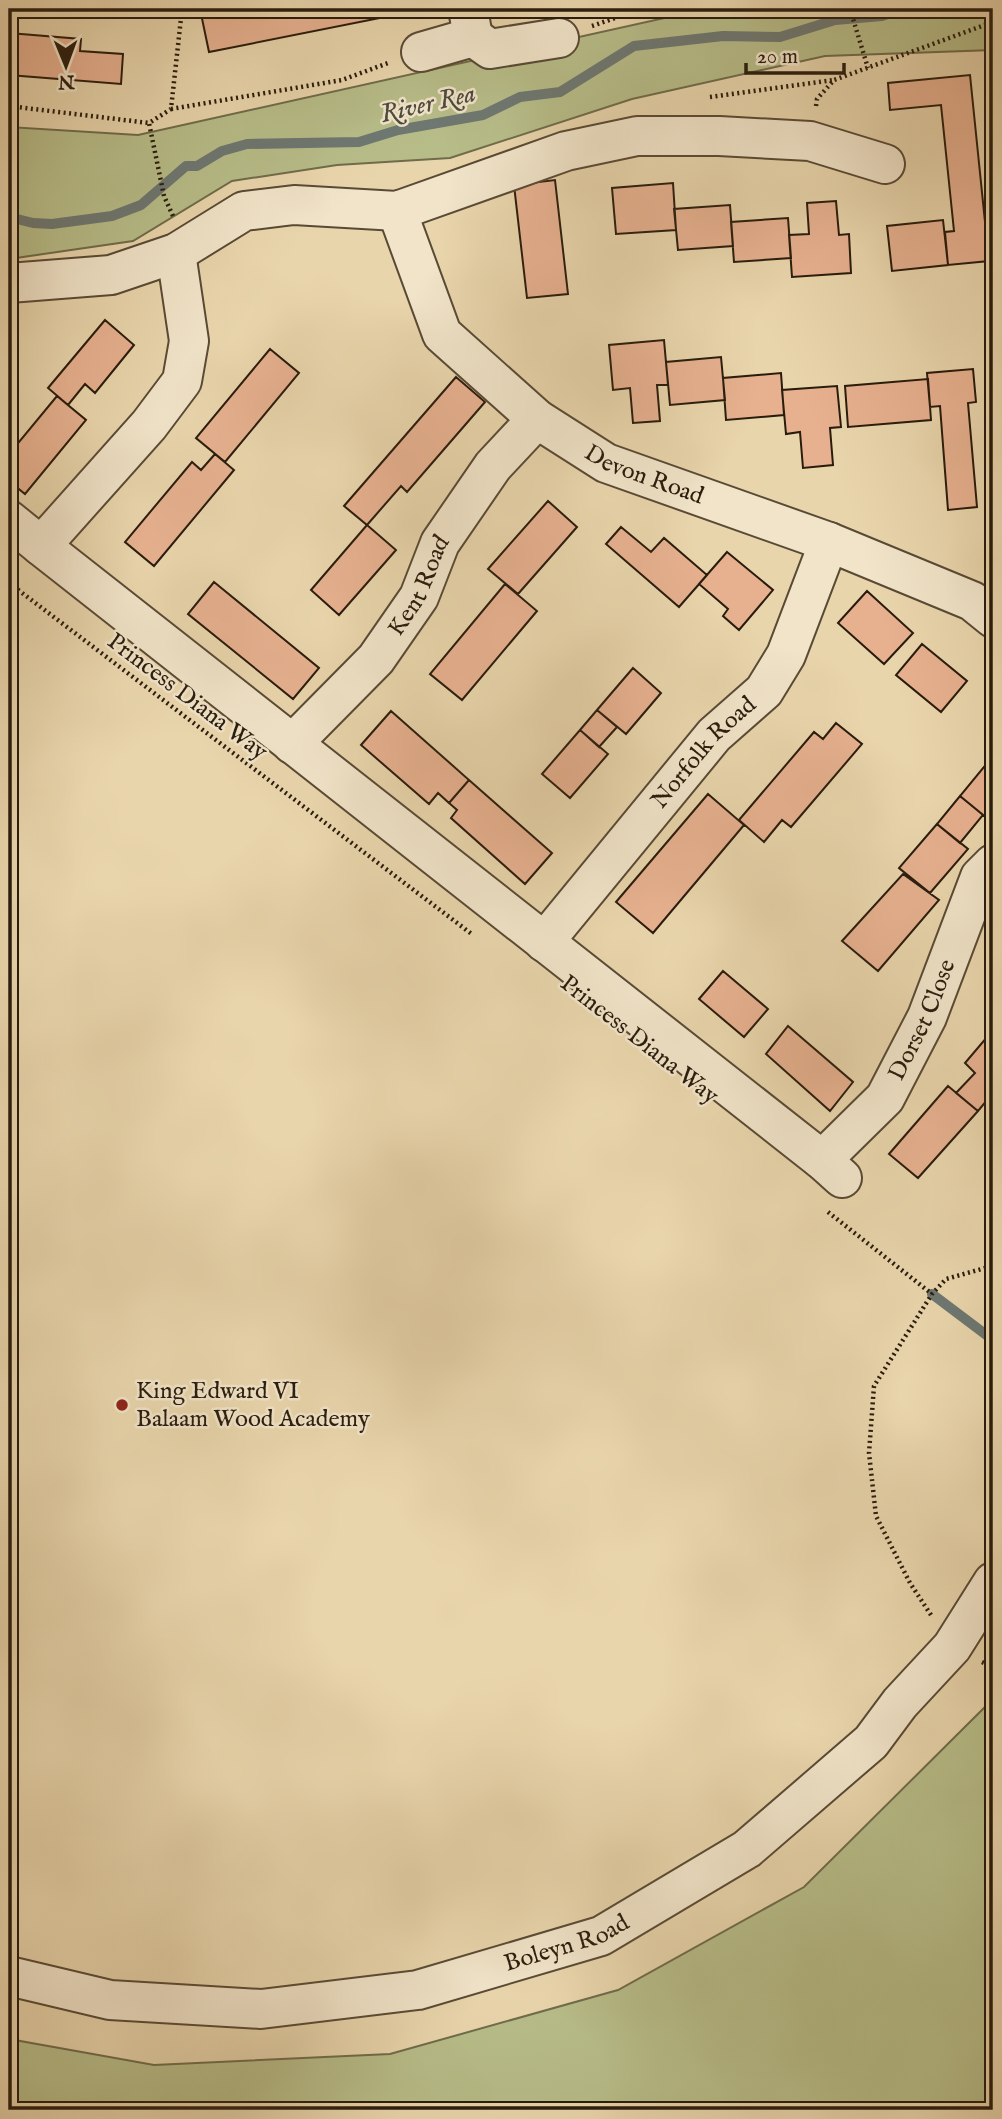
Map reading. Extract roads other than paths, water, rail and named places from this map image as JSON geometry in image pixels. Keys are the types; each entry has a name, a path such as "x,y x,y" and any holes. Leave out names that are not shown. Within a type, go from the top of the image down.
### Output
{"street":[{"path":"421,52 470,23 489,49 559,38"},
{"path":"9,283 111,275 181,249 244,211 294,205 397,211 566,151 637,136 719,136 810,141 885,164"},
{"name":"Devon Road","path":"397,211 442,334 537,419 606,463 986,600"},
{"path":"41,546 149,425 182,381 189,341 181,249"},
{"name":"Kent Road","path":"292,744 376,659 419,597 440,543 493,466 537,419"},
{"path":"9,520 544,942"},
{"name":"Norfolk Road","path":"544,942 714,736 764,691 786,655 829,542"},
{"name":"Dorset Close","path":"544,942 642,1020 829,1182 884,1098 927,1017 980,877 993,864"},
{"name":"Boleyn Road","path":"9,1976 110,2000 261,2009 418,1990 601,1936 747,1849 871,1742 901,1703 952,1647 993,1583"}],"waterway":[{"name":"River Rea","path":"9,217 52,224 112,216 141,205 186,166 197,166 222,151 247,144 359,142 398,130 483,115 520,97 560,92 634,46 723,36 780,37 835,20 882,16 901,9"},
{"path":"932,1294 993,1340"}],"place":[{"name":"King Edward VI Balaam Wood Academy","path":"122,1405"}]}
